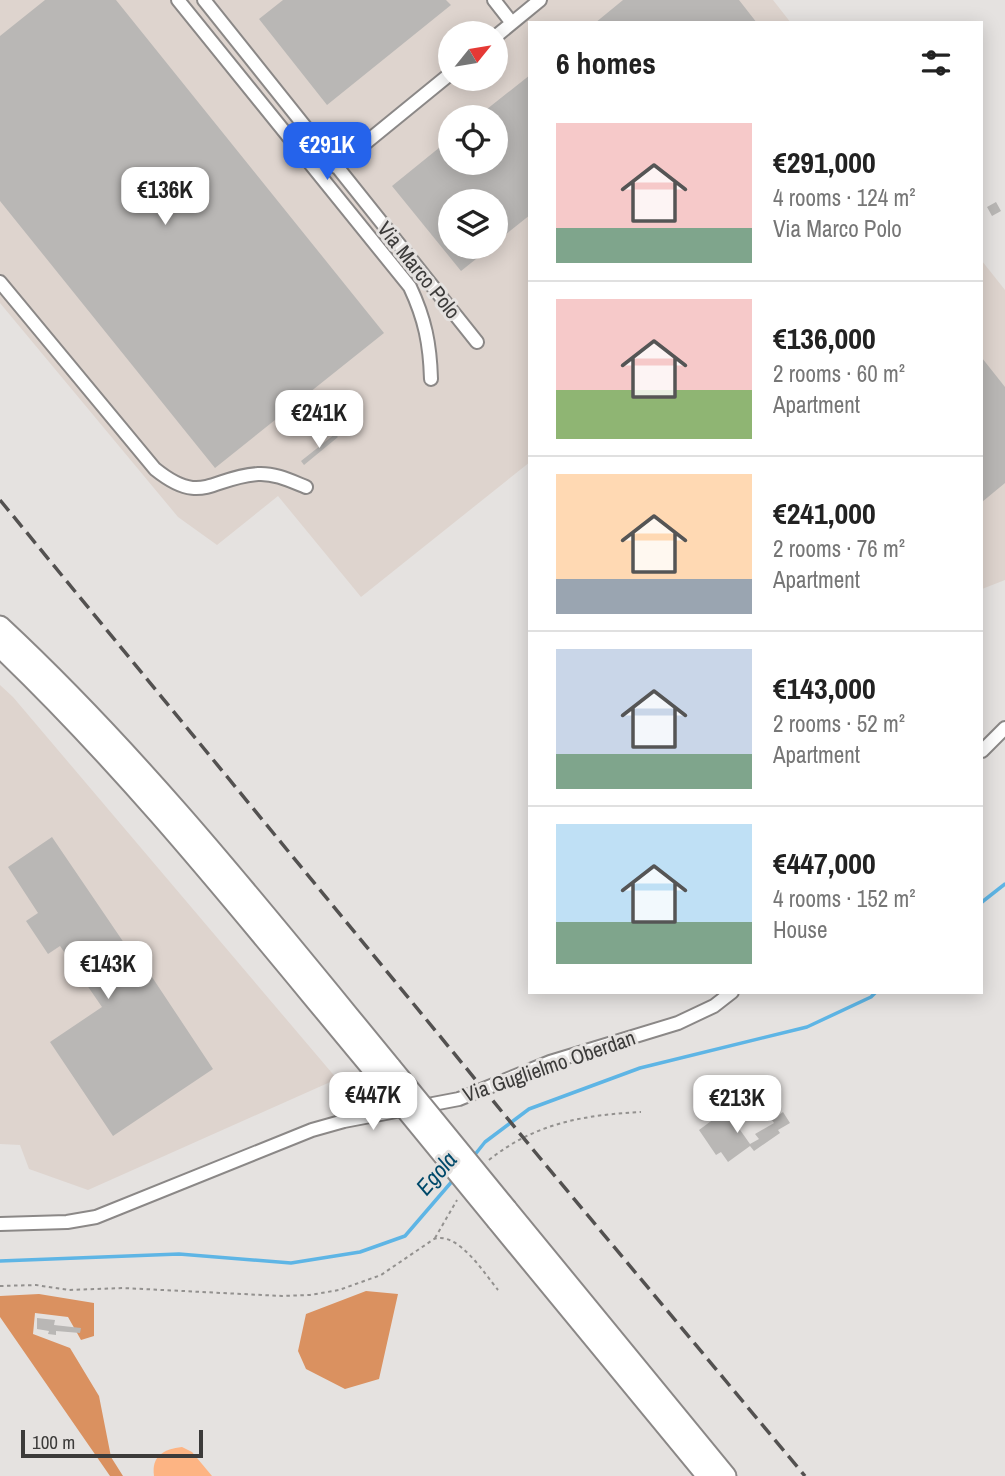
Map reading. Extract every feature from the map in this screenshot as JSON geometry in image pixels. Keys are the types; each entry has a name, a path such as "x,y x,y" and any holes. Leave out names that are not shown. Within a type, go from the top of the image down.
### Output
{"highway":[{"path":"0,626 119,744 172,804 502,1215 706,1476"},
{"path":"0,646 113,760 385,1072"},
{"path":"502,1215 726,1476"}],"street":[{"path":"178,0 410,287 424,315 430,348 431,379"},
{"name":"Via Marco Polo","path":"204,0 477,342"},
{"path":"494,0 512,23"},
{"path":"508,26 540,0"},
{"path":"336,167 438,84"},
{"path":"0,282 155,469 169,480 187,488 199,489 258,474 276,476 306,487"},
{"path":"983,750 1005,728"},
{"name":"Via Guglielmo Oberdan","path":"0,1224 67,1222 96,1217 312,1130 344,1121 459,1099 550,1062 678,1023 714,1006 729,994"}],"path":[{"path":"488,1160 528,1133 540,1129 580,1118 641,1112"},
{"path":"434,1240 460,1197"},
{"path":"0,1286 36,1285 69,1290 135,1288 310,1296 339,1290 381,1275 442,1237 451,1240 476,1262 498,1290"}],"shaded area":[{"path":"0,0 773,0 789,21 528,21 528,464 361,597 278,496 217,545 178,517 0,303"},
{"path":"983,262 1005,290 1005,580 983,589"},
{"path":"0,685 337,1079 88,1190 29,1169 20,1145 0,1144"},
{"path":"366,1291 398,1294 379,1379 345,1389 306,1369 298,1351 306,1314"},
{"path":"39,1294 94,1303 94,1336 81,1340 68,1317 35,1313 33,1334 70,1348 99,1396 111,1457 123,1476 110,1476 0,1317 0,1296"},
{"path":"182,1447 192,1452 212,1476 154,1476 155,1463 160,1455"}],"building":[{"path":"45,0 116,0 384,333 215,468 0,201 0,36"},
{"path":"283,0 446,0 451,5 327,105 259,19"},
{"path":"623,0 739,0 755,21 597,21"},
{"path":"528,77 528,217 508,233 508,189 438,189 438,243 392,186 438,149 438,175 508,175 508,105 492,105"},
{"path":"996,202 1001,211 992,216 987,207"},
{"path":"451,259 476,259 461,271"},
{"path":"983,359 1005,387 1005,483 983,501"},
{"path":"335,434 338,437 304,465 301,461"},
{"path":"52,837 137,962 123,971 133,985 150,974 213,1069 113,1136 50,1042 102,1007 60,946 48,954 26,921 38,913 8,867"},
{"path":"726,1110 750,1144 759,1139 755,1134 774,1123 772,1120 783,1112 790,1123 754,1151 750,1146 728,1162 721,1152 716,1155 699,1130"},
{"path":"37,1318 55,1320 54,1325 81,1328 80,1333 56,1331 56,1335 48,1334 49,1331 37,1329"}],"waterway":[{"name":"Egola","path":"983,901 1005,884"},
{"name":"Egola","path":"473,1157 485,1142 529,1109 640,1068 807,1027 874,994"},
{"name":"Egola","path":"0,1261 179,1254 291,1263 360,1252 405,1236 454,1179"}],"railway":[{"path":"0,500 535,1152 805,1476"}]}
